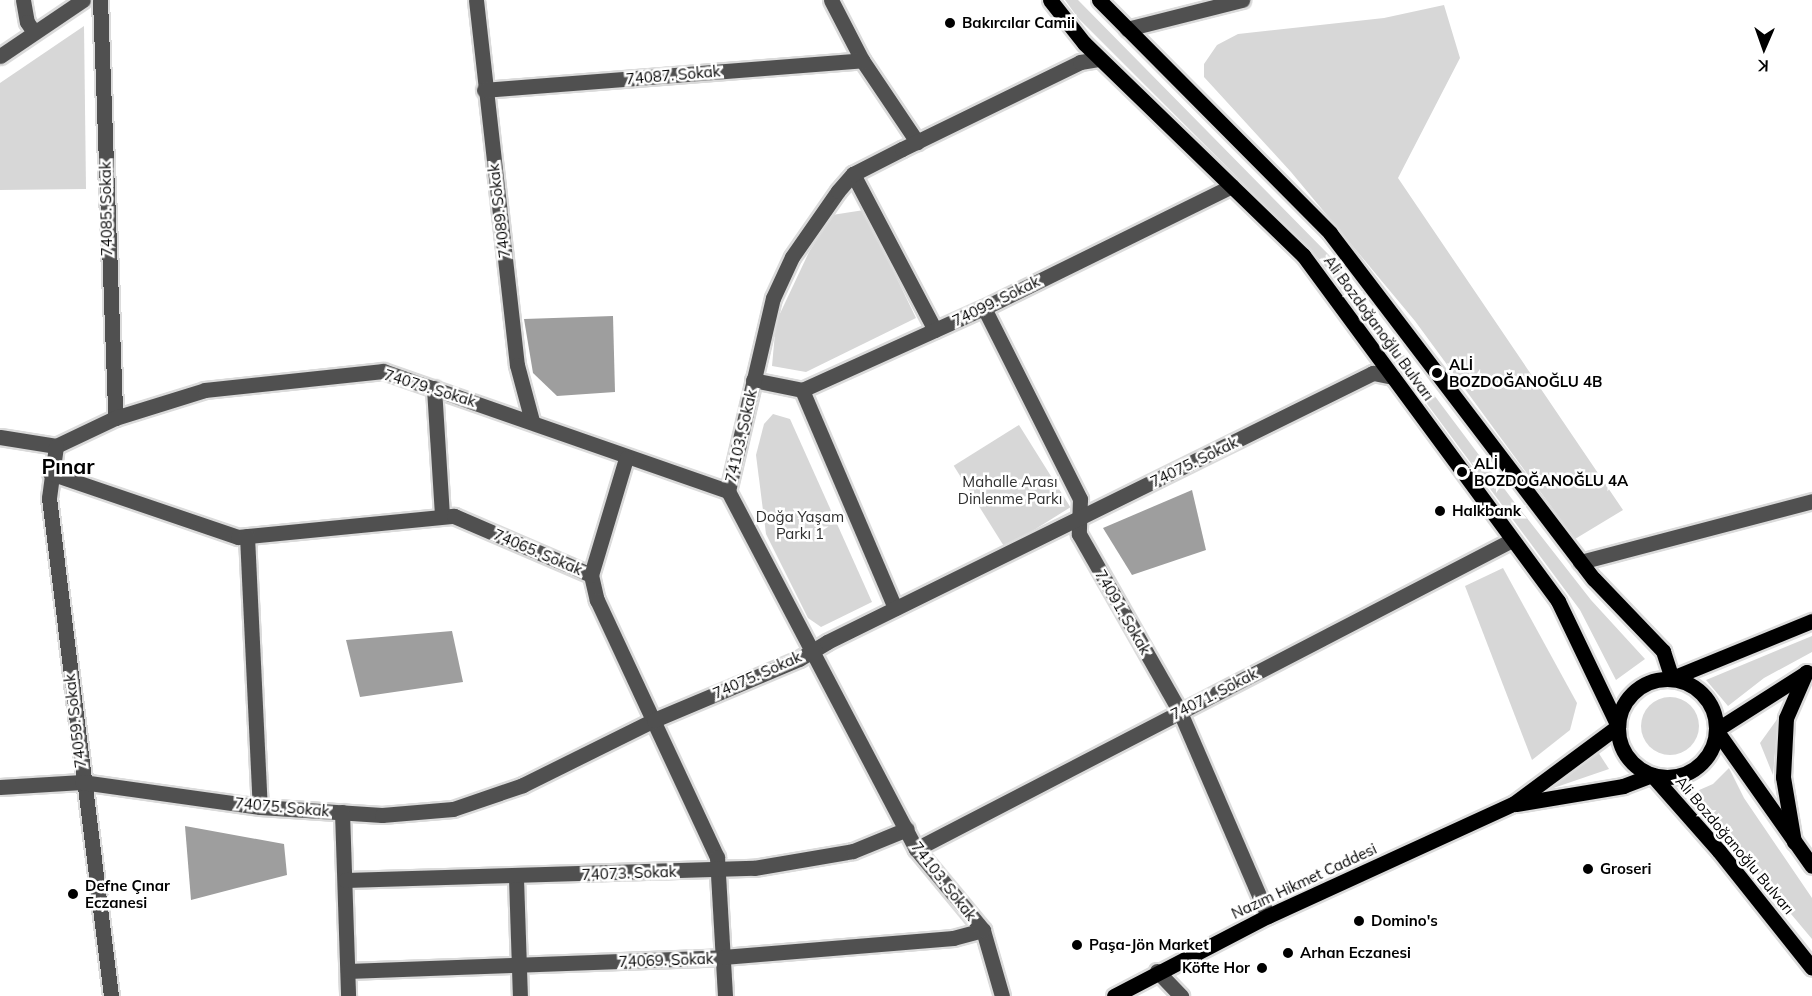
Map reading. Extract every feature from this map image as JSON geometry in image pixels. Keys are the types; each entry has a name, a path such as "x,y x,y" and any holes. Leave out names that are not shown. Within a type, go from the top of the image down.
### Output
{"main road":[{"name":"Ali Bozdoğanoğlu Bulvarı","path":"1050,0 1100,59 1303,255 1558,601 1618,726"},
{"name":"Ali Bozdoğanoğlu Bulvarı","path":"1099,0 1330,233 1580,562 1663,651 1672,678"},
{"path":"1513,804 1618,726 1628,697 1640,686 1672,678 1812,621"},
{"path":"1513,804 1623,786 1652,775 1684,774 1698,767 1709,754 1716,730 1809,670"},
{"path":"1794,842 1783,777 1786,726 1809,670"},
{"path":"1672,678 1702,693 1712,706 1716,730 1812,866"},
{"path":"1618,726 1627,756 1652,775"},
{"name":"Ali Bozdoğanoğlu Bulvarı","path":"1652,775 1719,851 1812,968"},
{"name":"Nazım Hikmet Caddesi","path":"1114,996 1157,971 1268,916 1513,804"}],"street":[{"path":"24,0 27,22 34,32"},
{"path":"0,56 82,0"},
{"name":"74085. Sokak","path":"100,0 115,418"},
{"name":"74089. Sokak","path":"476,0 484,90 517,365 532,421"},
{"path":"831,0 862,60 916,142"},
{"path":"1126,29 1242,0"},
{"name":"74103. Sokak","path":"1002,996 982,930 916,849 813,650 798,629 728,491 772,298 792,257 853,174 1080,62 1100,59"},
{"name":"74087. Sokak","path":"484,90 862,60"},
{"path":"853,174 935,330"},
{"name":"74099. Sokak","path":"802,390 984,308 1232,186"},
{"name":"74091. Sokak","path":"984,308 1080,499 1079,534 1180,712 1268,916"},
{"name":"74079. Sokak","path":"56,446 115,418 205,390 383,371 532,421 626,458 728,491"},
{"name":"74075. Sokak","path":"0,787 82,782 260,807 382,814 453,809 523,785 654,720 813,650 1373,373 1393,377"},
{"path":"753,380 802,390 895,608"},
{"path":"434,388 442,516"},
{"path":"0,437 56,446"},
{"name":"74059. Sokak","path":"56,446 50,474 49,498 82,782 111,996"},
{"path":"591,575 626,458"},
{"name":"74065. Sokak","path":"50,474 247,536 454,516 591,575 597,600 717,857 725,996"},
{"path":"1580,562 1812,501"},
{"path":"247,536 260,807"},
{"name":"74071. Sokak","path":"916,849 1512,540"},
{"path":"342,812 348,996"},
{"name":"74073. Sokak","path":"345,880 516,878 754,868 853,851 907,829"},
{"path":"516,878 520,996"},
{"name":"74069. Sokak","path":"348,971 723,957 953,938 982,930"},
{"path":"1157,971 1181,996"}],"green space":[{"path":"1065,0 1078,0 1329,255 1512,499 1591,600 1645,659 1616,680 1580,610 1321,261 1078,18"},
{"path":"1444,5 1460,58 1398,178 1623,510 1575,539 1415,321 1291,172 1204,77 1204,64 1217,45 1238,34 1384,18"},
{"path":"84,26 86,189 0,190 0,83"},
{"path":"864,210 916,318 806,372 772,366 776,322 809,252 832,215"},
{"name":"Doğa Yaşam Parkı 1","path":"773,414 790,419 872,602 821,627 808,618 766,534 756,455 764,424"},
{"name":"Mahalle Arası Dinlenme Parkı","path":"1019,425 1070,507 1005,548 954,466"},
{"path":"1503,568 1577,703 1570,730 1532,760 1465,586"},
{"path":"1812,636 1812,652 1764,678 1728,706 1706,680"},
{"path":"1670,697 1681,699 1694,710 1699,726 1697,737 1686,750 1670,755 1659,753 1646,742 1641,726 1643,715 1654,702"},
{"path":"1778,718 1773,775 1760,743"},
{"path":"1598,752 1609,769 1536,794"},
{"path":"1729,768 1744,798 1812,898 1812,939 1690,794 1713,784"}],"shaded area":[{"path":"613,316 615,392 557,396 533,373 524,319"},
{"path":"1192,490 1206,550 1132,575 1103,528"},
{"path":"452,631 463,682 360,697 346,640"},
{"path":"185,826 284,844 287,875 191,900"}],"place":[{"name":"Bakırcılar Camii","path":"950,23"},
{"name":"ALİ BOZDOĞANOĞLU 4B","path":"1437,373"},
{"name":"ALİ BOZDOĞANOĞLU 4A","path":"1462,472"},
{"name":"Halkbank","path":"1440,511"},
{"name":"Groseri","path":"1588,869"},
{"name":"Defne Çınar Eczanesi","path":"73,894"},
{"name":"Domino's","path":"1359,921"},
{"name":"Paşa-Jön Market","path":"1077,945"},
{"name":"Arhan Eczanesi","path":"1288,953"},
{"name":"Köfte Hor","path":"1262,968"}],"district":[{"name":"Pınar","path":"68,466"}]}
